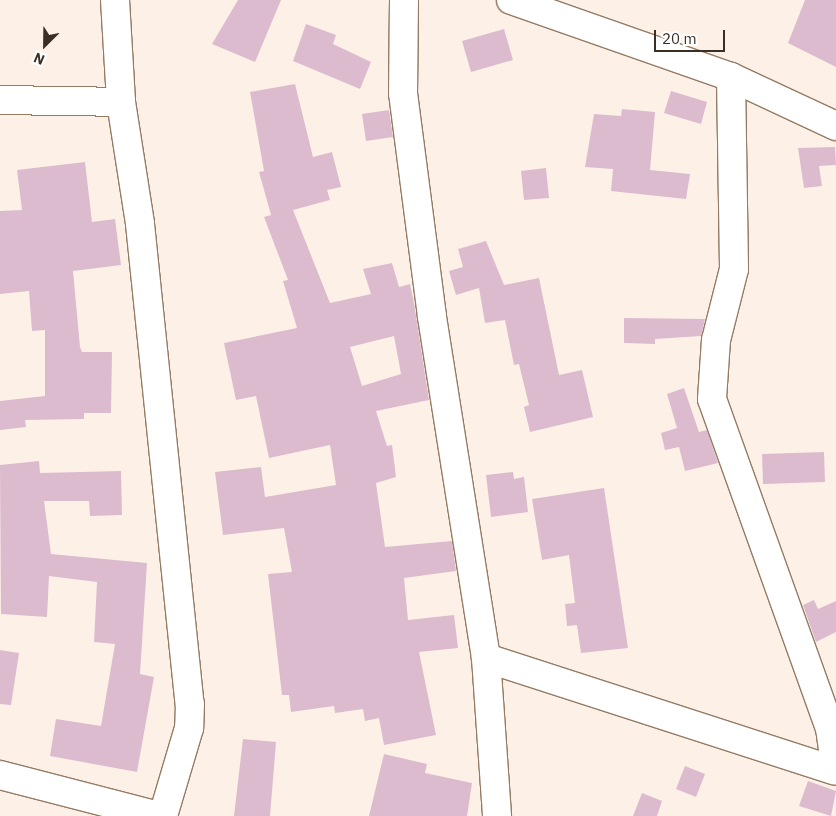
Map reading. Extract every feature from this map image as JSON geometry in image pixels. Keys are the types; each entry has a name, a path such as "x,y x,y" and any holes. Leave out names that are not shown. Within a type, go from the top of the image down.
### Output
{"street":[{"path":"115,0 120,102 140,224 190,704 189,728 163,816"},
{"path":"404,0 403,93 432,317 486,658 497,816"},
{"path":"511,0 731,77 836,126"},
{"path":"486,658 835,770 830,728 712,399 716,340 734,269 731,77"},
{"path":"0,100 120,102"},
{"path":"0,776 158,816"}],"building":[{"path":"238,0 281,0 255,62 212,44"},
{"path":"805,0 836,0 836,67 788,43"},
{"path":"306,24 336,35 333,44 371,62 360,89 293,61"},
{"path":"504,29 513,60 471,72 462,41"},
{"path":"295,84 313,157 332,152 341,187 327,190 330,200 293,210 330,303 371,294 363,269 392,263 399,287 410,284 429,400 376,411 387,446 392,445 396,477 376,483 385,547 452,541 456,571 404,578 408,620 454,615 458,648 419,652 436,735 384,745 379,718 365,721 363,709 335,713 334,706 291,712 289,695 282,695 268,574 292,572 284,528 223,535 215,472 261,467 265,497 336,485 330,445 269,458 256,396 236,400 224,343 297,328 283,281 288,280 264,217 271,215 259,172 264,171 250,92","holes":["394,336 401,374 362,386 350,347"]},
{"path":"671,91 707,102 701,124 664,113"},
{"path":"622,109 655,112 650,170 690,174 686,199 611,191 613,169 585,167 594,114 621,116"},
{"path":"389,110 393,137 366,141 362,114"},
{"path":"835,147 836,165 819,166 822,186 804,188 798,148"},
{"path":"85,162 92,222 115,219 121,265 73,271 82,352 112,352 111,413 84,413 84,419 25,420 26,427 0,430 0,401 45,396 45,330 32,331 29,291 0,294 0,211 22,210 17,170"},
{"path":"546,168 549,198 524,200 521,171"},
{"path":"486,241 504,285 539,278 559,375 582,370 593,417 530,432 524,407 529,405 519,364 514,365 505,320 485,323 479,288 456,295 449,271 463,267 458,249"},
{"path":"624,318 705,319 701,336 655,339 655,344 624,343"},
{"path":"684,388 699,432 707,430 718,463 685,471 679,447 665,450 661,433 677,428 667,394"},
{"path":"824,452 825,482 763,484 762,454"},
{"path":"39,461 40,473 121,471 122,515 90,516 89,501 44,501 51,554 147,563 140,674 154,677 137,772 50,756 56,719 101,726 115,644 94,642 97,582 49,576 47,617 1,614 0,465"},
{"path":"513,472 514,479 524,477 528,512 491,517 486,475"},
{"path":"604,488 628,648 581,653 577,625 567,626 565,604 575,603 569,555 542,560 532,499"},
{"path":"814,600 818,609 836,601 836,632 816,642 803,605"},
{"path":"0,650 19,653 11,705 0,704"},
{"path":"243,739 276,742 270,816 234,816"},
{"path":"384,754 427,764 425,773 472,783 467,816 369,816"},
{"path":"685,766 705,774 696,797 676,789"},
{"path":"808,781 836,791 831,816 799,806"},
{"path":"642,793 662,801 657,816 633,816"}]}
